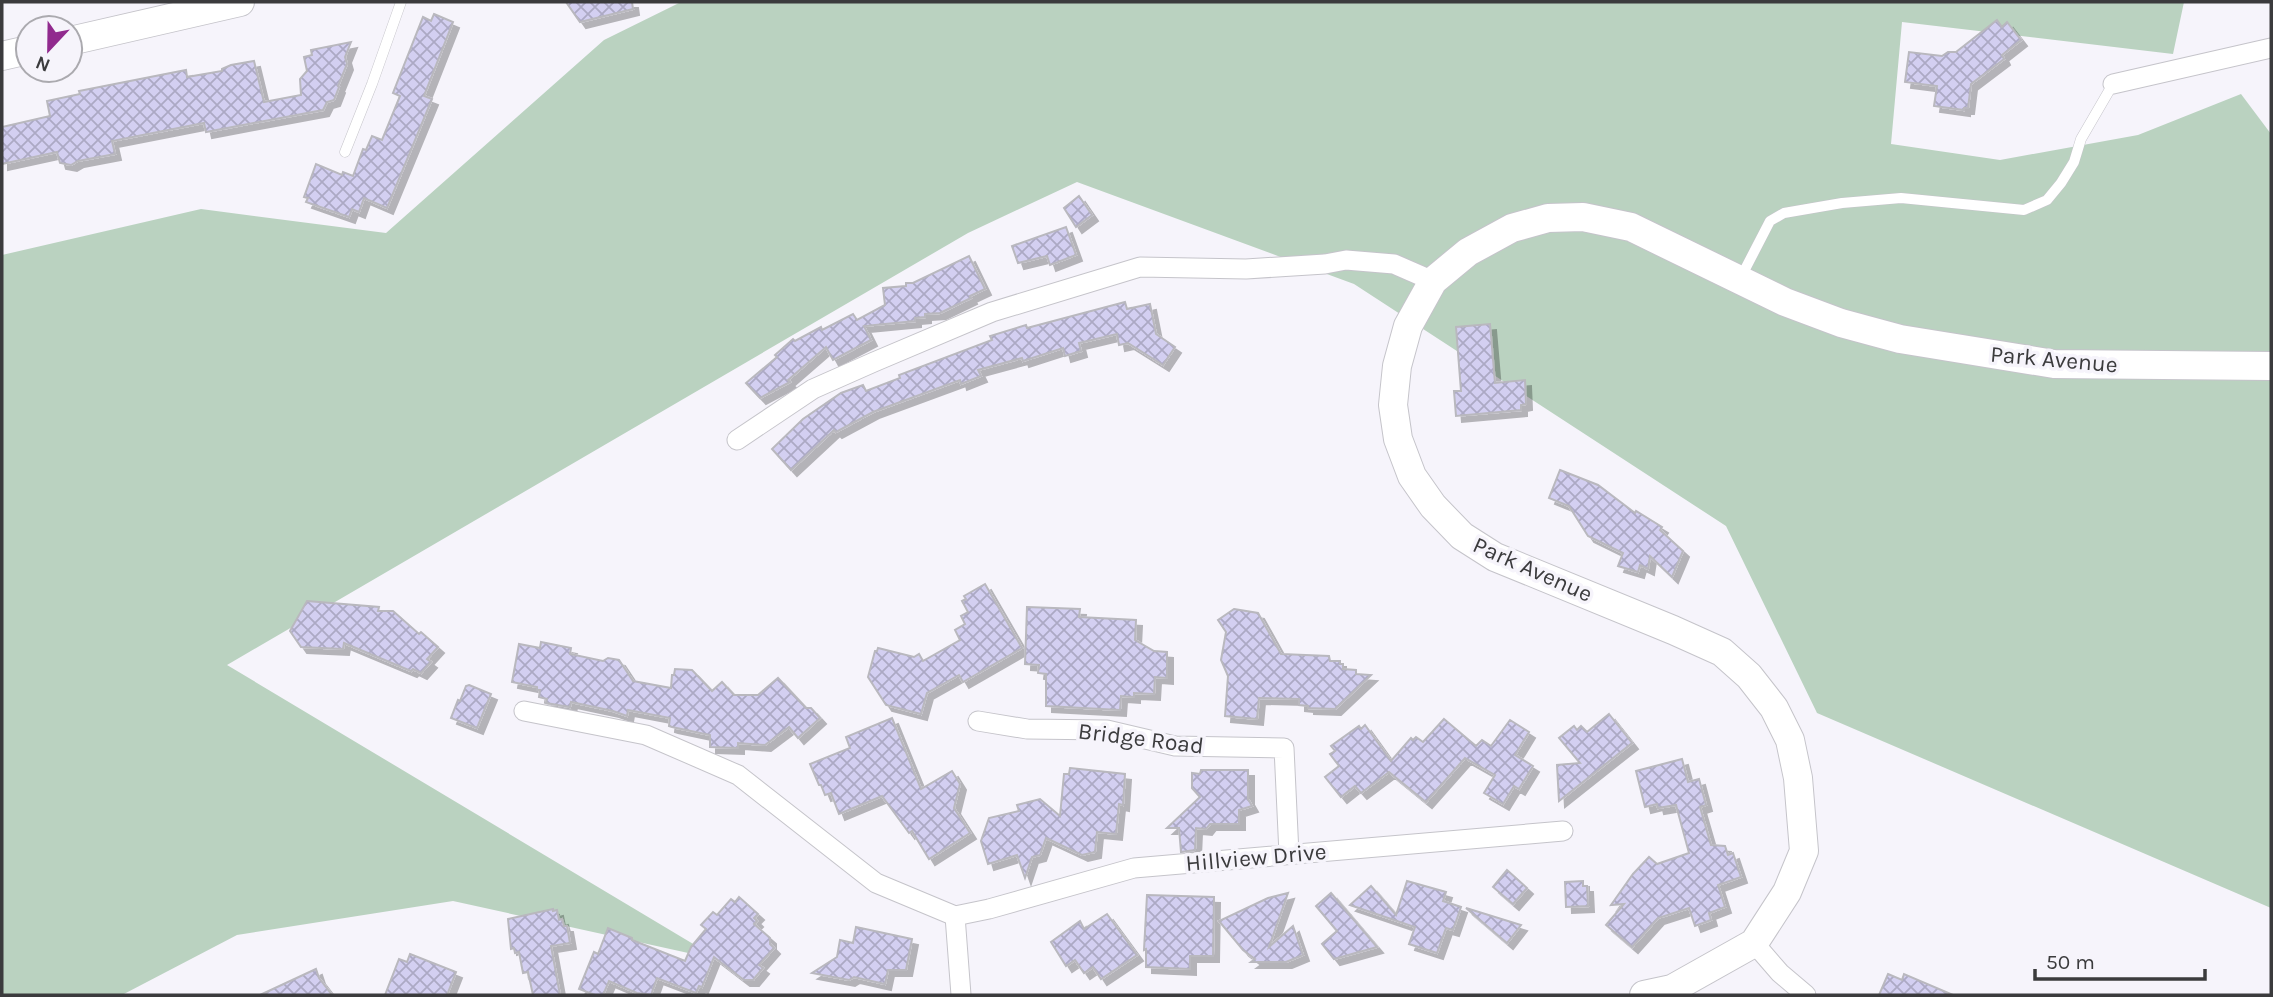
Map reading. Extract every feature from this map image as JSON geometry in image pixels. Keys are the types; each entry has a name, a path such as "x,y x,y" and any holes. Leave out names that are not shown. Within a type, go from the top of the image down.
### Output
{"main road":[{"path":"84,38 240,2"},
{"name":"Park Avenue","path":"1644,995 1672,989 1754,943 1787,892 1804,851 1798,778 1790,740 1774,708 1749,676 1722,653 1495,557 1462,536 1433,506 1412,476 1398,439 1393,405 1397,366 1408,326 1433,281 1468,252 1512,228 1548,218 1583,217 1631,227 1785,302 1841,323 1900,340 2054,364 2271,366"}],"street":[{"path":"2113,84 2271,48"},
{"path":"737,440 813,389 874,362 992,312 1140,268 1246,269 1325,264 1346,260 1394,264 1433,281"},
{"path":"524,711 646,735 738,775 876,883 955,916 961,995"},
{"name":"Bridge Road","path":"978,721 1027,729 1107,730 1175,746 1284,748 1289,854"},
{"name":"Hillview Drive","path":"955,916 1134,868 1563,831"},
{"path":"1754,943 1780,973 1806,995"}],"lane":[{"path":"345,152 401,2"},
{"path":"1740,281 1770,221 1784,213 1842,203 1901,198 2024,210 2047,200 2074,162 2081,139 2113,84"}],"green space":[{"path":"681,2 2184,2 2173,54 1902,22 1891,144 2000,160 2138,135 2241,94 2271,134 2271,908 1817,713 1726,526 1354,284 1077,182 968,233 227,665 720,960 453,901 237,935 122,995 2,995 2,255 201,209 386,233 604,40"}],"building":[{"path":"566,2 632,2 633,9 580,22"},
{"path":"434,14 453,22 424,96 432,99 387,208 364,198 359,212 352,209 349,217 306,202 308,198 304,197 316,164 342,175 343,172 353,176 363,149 366,150 372,136 382,140 400,96 393,93 423,17 431,21"},
{"path":"1997,20 2002,27 2007,22 2021,40 2002,55 2004,59 1971,84 1968,108 1964,110 1934,106 1937,86 1905,82 1909,52 1942,56 1948,52 1956,52"},
{"path":"351,42 345,57 347,64 334,100 327,102 323,110 206,132 204,123 112,141 115,154 78,161 71,165 60,163 57,152 2,164 2,127 50,116 47,101 80,94 79,91 186,70 187,77 222,71 231,65 254,61 264,102 301,95 300,79 307,71 304,57 312,55 311,50"},
{"path":"1079,196 1092,215 1076,227 1064,208"},
{"path":"1066,227 1076,255 1050,265 1047,256 1018,263 1012,246"},
{"path":"969,256 985,289 970,296 971,298 940,313 915,318 915,321 864,326 871,340 833,360 826,347 788,380 790,382 760,398 746,383 777,357 775,355 793,339 795,341 821,327 822,330 853,314 857,320 885,305 883,288 906,286 906,283 913,283"},
{"path":"1125,302 1127,309 1150,304 1156,334 1175,347 1163,365 1128,343 1119,345 1117,334 1079,343 1081,351 1065,356 1063,348 1023,361 1022,358 978,370 981,376 961,384 960,380 873,412 836,432 834,430 791,470 772,449 803,419 841,393 863,385 866,391 900,378 899,375 992,340 990,336"},
{"path":"1490,324 1495,383 1525,380 1526,404 1521,405 1521,410 1456,416 1454,391 1461,391 1456,327"},
{"path":"1560,470 1598,485 1635,513 1636,511 1662,527 1660,530 1683,551 1672,577 1650,556 1648,569 1640,565 1638,572 1618,566 1623,553 1588,536 1569,506 1549,498"},
{"path":"985,584 1022,648 963,682 959,675 927,693 921,714 886,705 868,677 875,651 878,648 914,657 919,654 923,661 960,640 955,630 965,624 961,616 968,612 962,601 966,599 964,596"},
{"path":"307,601 379,607 378,611 393,611 438,647 427,659 431,662 421,673 344,643 343,649 301,647 290,631"},
{"path":"1027,607 1080,609 1079,617 1136,620 1135,640 1154,651 1167,652 1167,678 1155,677 1154,694 1134,693 1134,697 1121,696 1120,710 1046,706 1046,674 1038,673 1039,665 1025,664"},
{"path":"1234,609 1258,613 1281,654 1329,656 1330,661 1340,661 1343,669 1356,670 1356,674 1371,675 1335,709 1308,708 1299,705 1299,699 1259,698 1257,719 1225,716 1228,676 1221,660 1226,632 1218,620"},
{"path":"541,642 571,648 570,654 603,661 608,658 619,660 633,681 671,688 675,669 692,670 712,691 722,682 734,695 758,695 778,678 806,708 811,708 820,718 798,738 789,727 765,745 738,743 738,748 710,747 710,735 669,726 670,718 628,710 627,716 571,702 570,707 546,703 547,699 539,697 540,690 537,690 537,687 512,682 519,644 540,648"},
{"path":"466,686 491,694 477,728 451,718 458,700 460,701"},
{"path":"1609,714 1632,743 1559,801 1557,765 1580,763 1559,738 1574,726 1577,730 1581,726 1587,732"},
{"path":"892,718 921,789 952,771 960,784 954,808 970,833 929,859 912,831 909,833 882,796 839,814 831,793 825,795 810,764 850,748 846,737"},
{"path":"1444,719 1476,746 1482,740 1491,746 1510,720 1529,732 1515,755 1533,766 1519,789 1514,786 1503,804 1484,793 1495,775 1465,758 1426,802 1389,772 1361,793 1355,786 1341,797 1325,777 1339,766 1330,754 1335,751 1331,746 1359,726 1361,729 1365,725 1391,761 1411,738 1413,740 1416,737 1423,742"},
{"path":"1682,759 1688,782 1699,779 1706,805 1700,807 1711,845 1725,846 1728,855 1733,853 1741,877 1718,885 1725,907 1709,913 1711,920 1695,926 1689,908 1658,918 1632,947 1606,925 1624,904 1611,905 1649,857 1657,864 1689,853 1676,805 1658,808 1657,804 1645,807 1636,771"},
{"path":"1070,768 1125,774 1123,805 1119,804 1116,834 1097,832 1095,852 1082,855 1046,838 1040,855 1032,857 1025,878 1017,855 988,864 981,841 989,818 1019,811 1017,805 1040,799 1060,816 1064,774 1069,774"},
{"path":"1201,770 1248,770 1248,799 1252,806 1239,810 1239,824 1210,824 1206,829 1196,828 1195,850 1181,852 1179,828 1167,828 1200,797 1192,788 1192,773 1200,774"},
{"path":"1507,870 1527,888 1513,904 1493,887"},
{"path":"1407,881 1446,892 1443,901 1461,907 1453,930 1446,928 1437,953 1409,944 1415,927 1350,905 1371,886 1396,915"},
{"path":"1583,881 1583,886 1587,886 1588,906 1566,907 1565,882"},
{"path":"1288,893 1269,947 1293,926 1303,955 1286,962 1251,962 1255,959 1243,950 1219,921 1268,898"},
{"path":"1331,893 1377,947 1334,959 1322,944 1337,931 1316,906"},
{"path":"1147,895 1214,897 1213,956 1190,956 1190,969 1146,967 1146,949 1144,950"},
{"path":"739,897 758,914 754,918 757,921 754,924 770,938 770,944 774,948 759,965 763,968 753,980 744,980 714,957 702,987 699,986 696,993 657,978 651,995 637,993 609,981 603,995 579,989 594,952 598,954 608,928 685,961 691,947 706,929 701,925 713,912 717,915 731,899 735,902"},
{"path":"1466,908 1521,925 1507,943"},
{"path":"557,910 559,920 562,919 564,926 567,926 570,943 551,946 560,995 533,995 528,972 523,973 519,952 515,953 514,948 511,949 508,919"},
{"path":"1107,914 1137,955 1101,979 1093,967 1084,973 1075,960 1066,966 1051,942 1080,921 1084,929"},
{"path":"856,927 912,939 906,970 888,970 885,984 854,977 849,980 812,973 837,957 840,940 853,943"},
{"path":"410,954 456,972 447,995 385,995 399,959 407,962"},
{"path":"316,969 319,978 332,995 260,995"},
{"path":"1888,974 1902,980 1904,974 1953,995 1879,995"}]}
